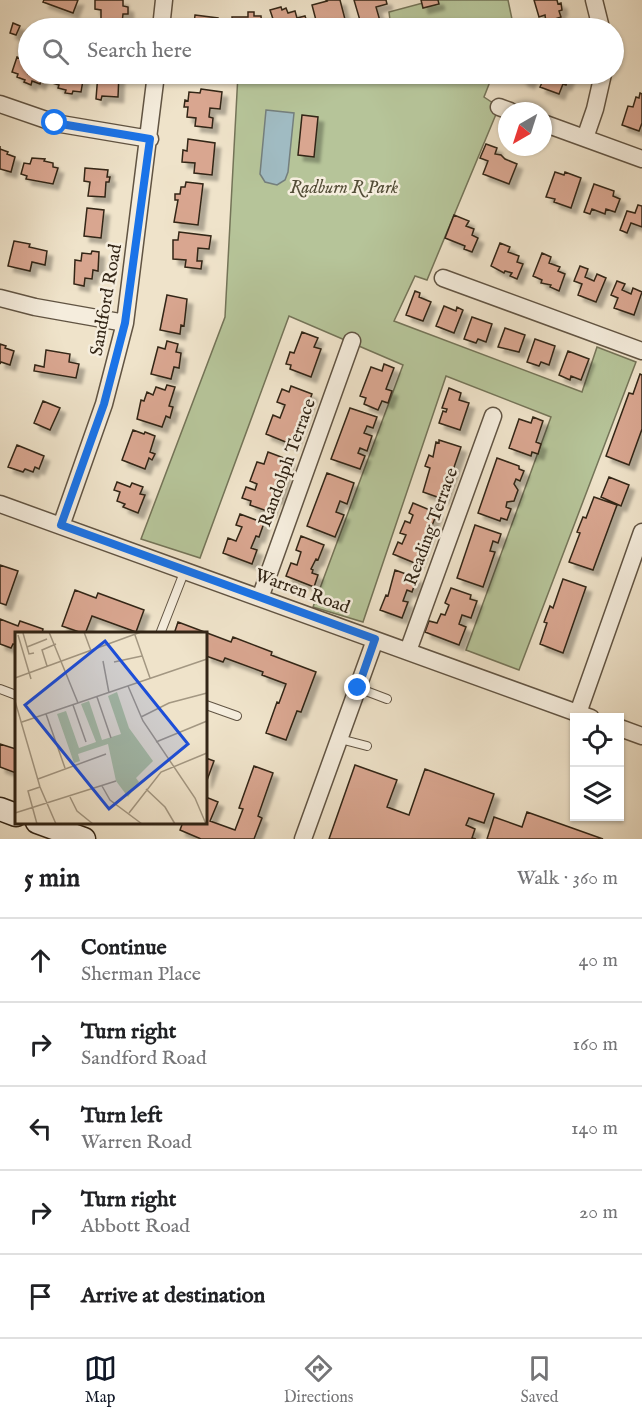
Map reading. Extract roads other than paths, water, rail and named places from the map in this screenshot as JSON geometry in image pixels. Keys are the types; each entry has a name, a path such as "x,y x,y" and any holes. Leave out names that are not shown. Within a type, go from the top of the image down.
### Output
{"main road":[{"path":"0,810 15,815"},
{"path":"43,824 84,839"}],"street":[{"path":"162,18 164,0"},
{"path":"594,0 598,18"},
{"name":"Sandford Road","path":"61,525 104,404 125,323 150,139 155,84"},
{"path":"585,138 601,84"},
{"path":"0,104 55,123 150,139"},
{"path":"552,126 642,159"},
{"path":"442,278 642,351"},
{"path":"0,298 35,307 125,323"},
{"name":"Randolph Terrace","path":"260,598 352,341"},
{"name":"Reading Terrace","path":"408,651 493,416"},
{"name":"Warren Road","path":"0,504 578,713"},
{"path":"585,713 642,532"},
{"path":"303,839 375,639"},
{"path":"624,729 642,736"}],"lane":[{"path":"159,632 185,570"},
{"path":"358,688 387,699"},
{"path":"0,689 15,695"},
{"path":"207,705 237,716"},
{"path":"339,739 367,746"}],"water":[{"path":"266,110 294,113 288,172 285,180 277,185 265,182 260,174"}],"park label":[{"name":"Radburn R Park","path":"344,188"}]}
